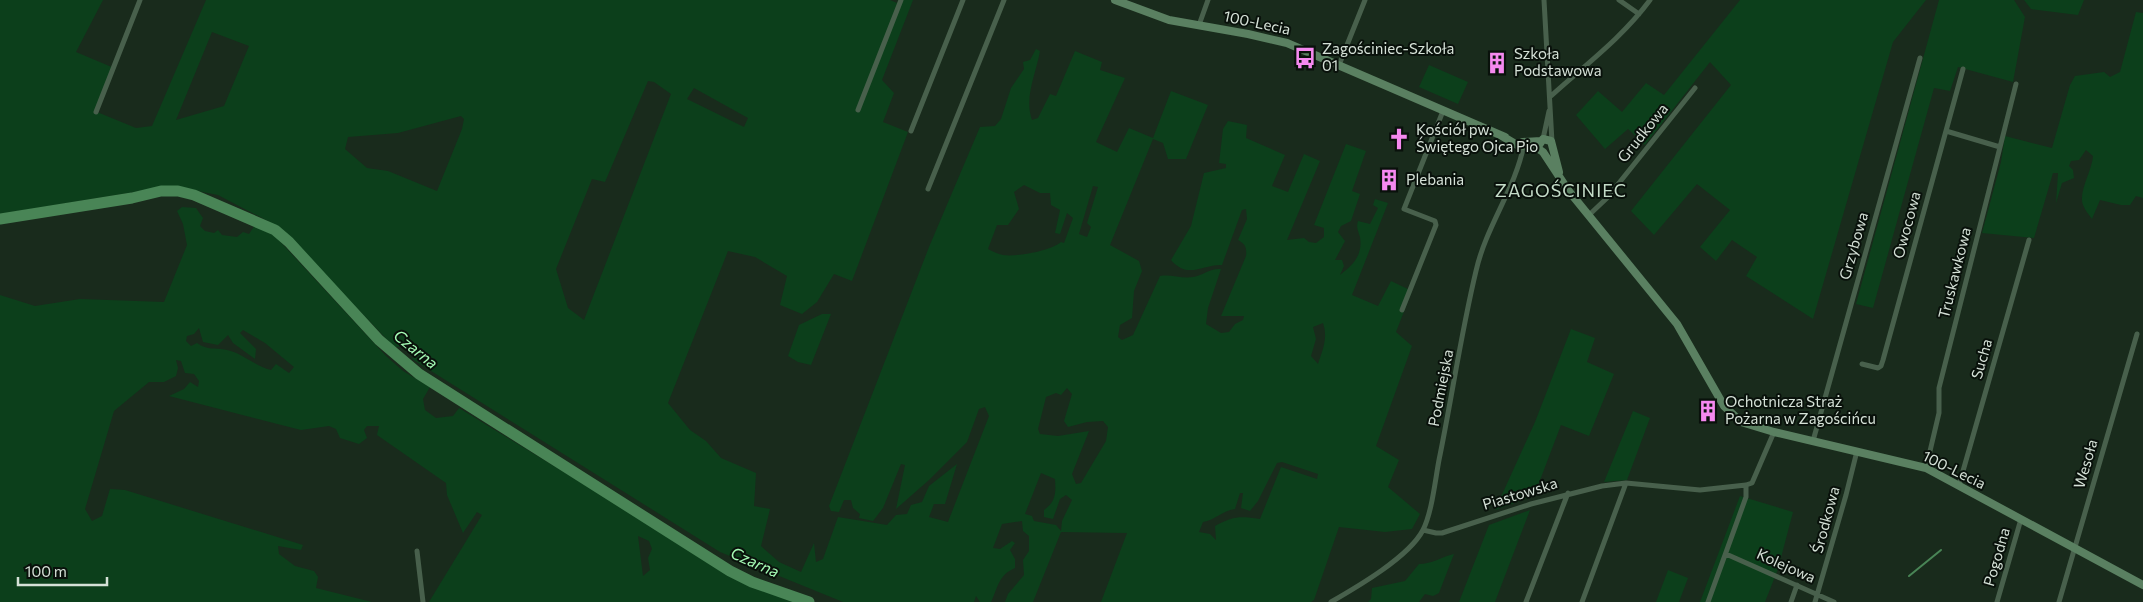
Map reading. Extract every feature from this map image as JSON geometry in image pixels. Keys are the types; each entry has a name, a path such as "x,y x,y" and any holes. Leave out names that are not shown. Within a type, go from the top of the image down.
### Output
{"street":[{"path":"96,112 140,0"},
{"path":"858,110 901,0"},
{"path":"911,131 963,0"},
{"path":"928,189 1004,0"},
{"name":"100-Lecia","path":"1115,0 1155,16 1274,39 1308,50 1502,136 1510,142 1542,145 1561,179 1678,324 1724,406 1732,415 1750,426 1926,468 2143,585"},
{"path":"1199,25 1208,0"},
{"path":"1340,65 1365,0"},
{"path":"1542,145 1548,152 1552,145 1544,0"},
{"path":"1619,0 1639,14"},
{"path":"1550,96 1597,57 1650,0"},
{"name":"Grzybowa","path":"1813,441 1920,58"},
{"name":"Owocowa","path":"1862,364 1878,368 1881,366 1963,70"},
{"name":"Truskawkowa","path":"1926,468 1939,413 1939,388 2016,84"},
{"name":"Grudkowa","path":"1589,215 1607,198 1695,88"},
{"path":"1542,145 1550,106"},
{"path":"1402,310 1436,225 1435,221 1404,209 1443,111"},
{"path":"1946,131 2000,147"},
{"path":"1542,145 1547,139 1552,145"},
{"name":"Podmiejska","path":"1331,602 1395,561 1413,544 1423,530 1436,477 1478,264 1493,221 1519,166 1524,144"},
{"name":"100-Lecia","path":"1552,145 1561,179"},
{"name":"Sucha","path":"1959,486 2029,240"},
{"name":"Wesoła","path":"2059,602 2137,334"},
{"path":"1708,602 1746,497 1746,485 1752,483 1774,432"},
{"name":"Środkowa","path":"1815,602 1857,451"},
{"path":"1582,602 1626,483"},
{"name":"Piastowska","path":"1423,530 1436,534 1568,493 1626,483 1700,490 1746,485"},
{"path":"1526,602 1568,493"},
{"name":"Pogodna","path":"1997,602 2021,519"},
{"path":"418,551 423,602"},
{"name":"Kolejowa","path":"1726,554 1834,602"},
{"path":"1790,602 1797,585"}],"green space":[{"path":"0,0 103,0 76,52 114,68 97,112 136,128 152,126 206,0 890,0 897,3 898,0 913,0 882,80 894,93 883,122 908,132 852,281 834,274 817,302 802,314 780,305 787,276 755,257 728,251 668,403 690,430 706,441 721,458 756,473 754,506 770,509 761,546 779,562 801,572 814,543 816,562 823,559 838,517 887,525 896,515 907,514 911,505 922,502 929,486 957,464 945,504 934,504 929,517 948,522 989,416 985,407 979,409 967,442 929,480 896,509 905,465 901,464 883,508 873,521 859,518 860,514 853,508 851,500 844,500 839,512 831,511 829,506 929,247 980,127 995,126 1001,119 1011,88 1024,69 1023,62 1030,60 1036,49 1040,51 1030,94 1029,103 1032,120 1038,118 1050,94 1056,96 1075,51 1102,62 1100,70 1125,78 1096,142 1117,152 1129,128 1153,138 1171,91 1208,105 1186,159 1168,159 1163,143 1153,139 1110,245 1139,261 1142,271 1134,291 1132,318 1120,325 1118,337 1122,340 1133,335 1160,276 1193,277 1221,269 1208,308 1206,324 1221,333 1229,332 1235,324 1243,320 1244,316 1221,316 1246,256 1245,246 1238,240 1247,219 1246,209 1242,210 1222,265 1190,270 1177,266 1171,260 1191,226 1204,173 1226,168 1226,164 1219,163 1223,129 1228,121 1247,125 1246,138 1285,155 1272,186 1288,192 1304,154 1320,161 1287,240 1304,238 1309,242 1316,243 1324,237 1324,228 1314,225 1346,144 1366,151 1352,191 1360,194 1351,221 1341,226 1338,232 1345,241 1335,260 1342,260 1344,266 1340,275 1353,263 1360,249 1358,221 1370,224 1378,208 1373,205 1375,199 1388,203 1352,295 1378,306 1391,281 1412,291 1396,332 1412,346 1376,446 1399,460 1388,487 1420,514 1412,529 1385,532 1339,527 1314,600 1311,602 1101,602 1127,533 1061,532 1033,602 1005,602 1008,594 1024,575 1023,560 1029,551 1029,536 1023,531 1022,521 1002,524 993,548 1000,549 1012,541 1015,543 1010,550 1015,559 1015,568 1002,578 991,602 980,602 976,596 974,602 843,602 720,552 412,359 416,351 411,346 394,347 281,228 218,195 177,187 165,187 0,214","holes":["212,32 249,46 224,106 176,120","648,81 654,82 671,94 584,320 568,308 556,269 592,179 605,182","694,88 748,118 744,127 687,99","461,116 464,119 462,129 437,191 388,171 367,168 345,149 348,137 398,133","1024,185 1040,193 1050,193 1051,205 1060,210 1055,233 1060,234 1067,213 1073,218 1064,243 1061,242 1042,251 1016,255 1003,255 988,249 997,225 1008,225 1019,209 1014,192","1093,186 1098,187 1087,223 1091,227 1087,237 1079,234","1323,323 1325,339 1318,364 1311,356 1316,339 1313,327","1067,388 1072,394 1064,421 1068,427 1087,422 1103,421 1108,427 1106,441 1081,483 1076,484 1072,474 1089,431 1058,436 1040,434 1038,429 1046,397 1056,393 1061,395","1282,462 1318,474 1317,479 1281,467 1260,519 1237,518 1221,523 1215,526 1216,540 1210,534 1199,532 1203,522 1235,509 1240,493 1243,493 1241,508 1250,511 1258,501 1277,463","1041,473 1055,479 1053,500 1044,510 1044,517 1053,519 1060,499 1066,495 1072,500 1062,521 1061,531 1056,525 1034,521 1032,516 1025,514"]},
{"path":"1740,0 1926,0 1893,42 1813,319 1746,276 1757,257 1732,240 1716,261 1700,247 1730,210 1697,184 1654,235 1631,211 1731,85 1710,62 1645,145 1628,129 1605,149 1576,115 1598,91 1622,112 1646,83 1664,95"},
{"path":"1939,0 2014,0 2025,17 2013,82 1958,67 1950,91 1934,88 1873,308 1856,304"},
{"path":"2024,0 2084,0 2078,15 2031,9"},
{"path":"2136,12 2143,13 2143,198 2136,196 2130,205 2100,200 2092,219 2082,200 2093,156 2086,150 2079,160 2071,161 2069,166 2073,170 2074,178 2062,183 2056,203 2058,173 2053,173 2034,238 1982,233 2001,162 2005,136 2052,148 2070,85 2075,76 2104,72 2110,77 2120,72"},
{"path":"1429,65 1468,82 1458,104 1419,87"},
{"path":"182,207 196,208 203,218 200,226 205,231 214,233 218,230 222,235 237,237 243,232 249,234 255,225 275,236 386,356 403,371 430,387 423,399 425,410 436,418 453,416 459,408 698,554 752,584 774,590 804,602 429,602 482,515 477,512 463,533 447,495 446,483 377,435 379,426 367,426 364,430 367,438 359,444 340,438 336,429 329,426 301,430 169,396 184,389 190,382 198,387 199,381 194,374 185,373 181,361 176,360 178,368 176,376 164,382 149,382 114,411 85,509 92,521 102,516 110,489 125,490 303,545 301,550 278,546 279,554 295,566 314,571 318,577 316,588 372,602 0,602 0,295 35,306 80,299 164,302 187,245 183,224 177,211","holes":["199,328 203,342 218,345 228,335 233,343 255,359 256,349 240,333 243,330 265,343 294,367 289,373 276,364 271,370 259,366 233,352 208,348 197,343 191,346 186,341 187,336 194,334","638,536 649,541 652,549 648,558 650,570 643,576"]},
{"path":"822,314 831,314 811,365 798,362 788,356 799,325"},
{"path":"1571,329 1595,338 1587,362 1614,374 1589,436 1561,425 1534,496 1495,510 1535,422"},
{"path":"1633,411 1650,418 1627,480 1604,482"},
{"path":"1740,496 1793,512 1778,569 1765,602 1700,602"},
{"path":"1530,510 1495,602 1459,602 1489,525"},
{"path":"1454,554 1439,593 1433,596 1425,594 1419,602 1368,602 1371,599 1372,588 1405,581 1419,564 1428,563"},
{"path":"1668,570 1688,578 1679,602 1656,602"}],"waterway":[{"name":"Czarna","path":"0,219 132,198 161,191 178,191 194,195 275,230 289,242 379,340 419,374 730,571 752,582 809,602"},
{"path":"1909,576 1941,550"}],"place":[{"name":"Zagościniec-Szkoła 01","path":"1305,58"},
{"name":"Szkoła Podstawowa","path":"1497,63"},
{"name":"Kościół pw. Świętego Ojca Pio","path":"1399,139"},
{"name":"Plebania","path":"1389,180"},
{"name":"Ochotnicza Straż Pożarna w Zagościńcu","path":"1708,411"}],"district":[{"name":"ZAGOŚCINIEC","path":"1561,191"}]}
